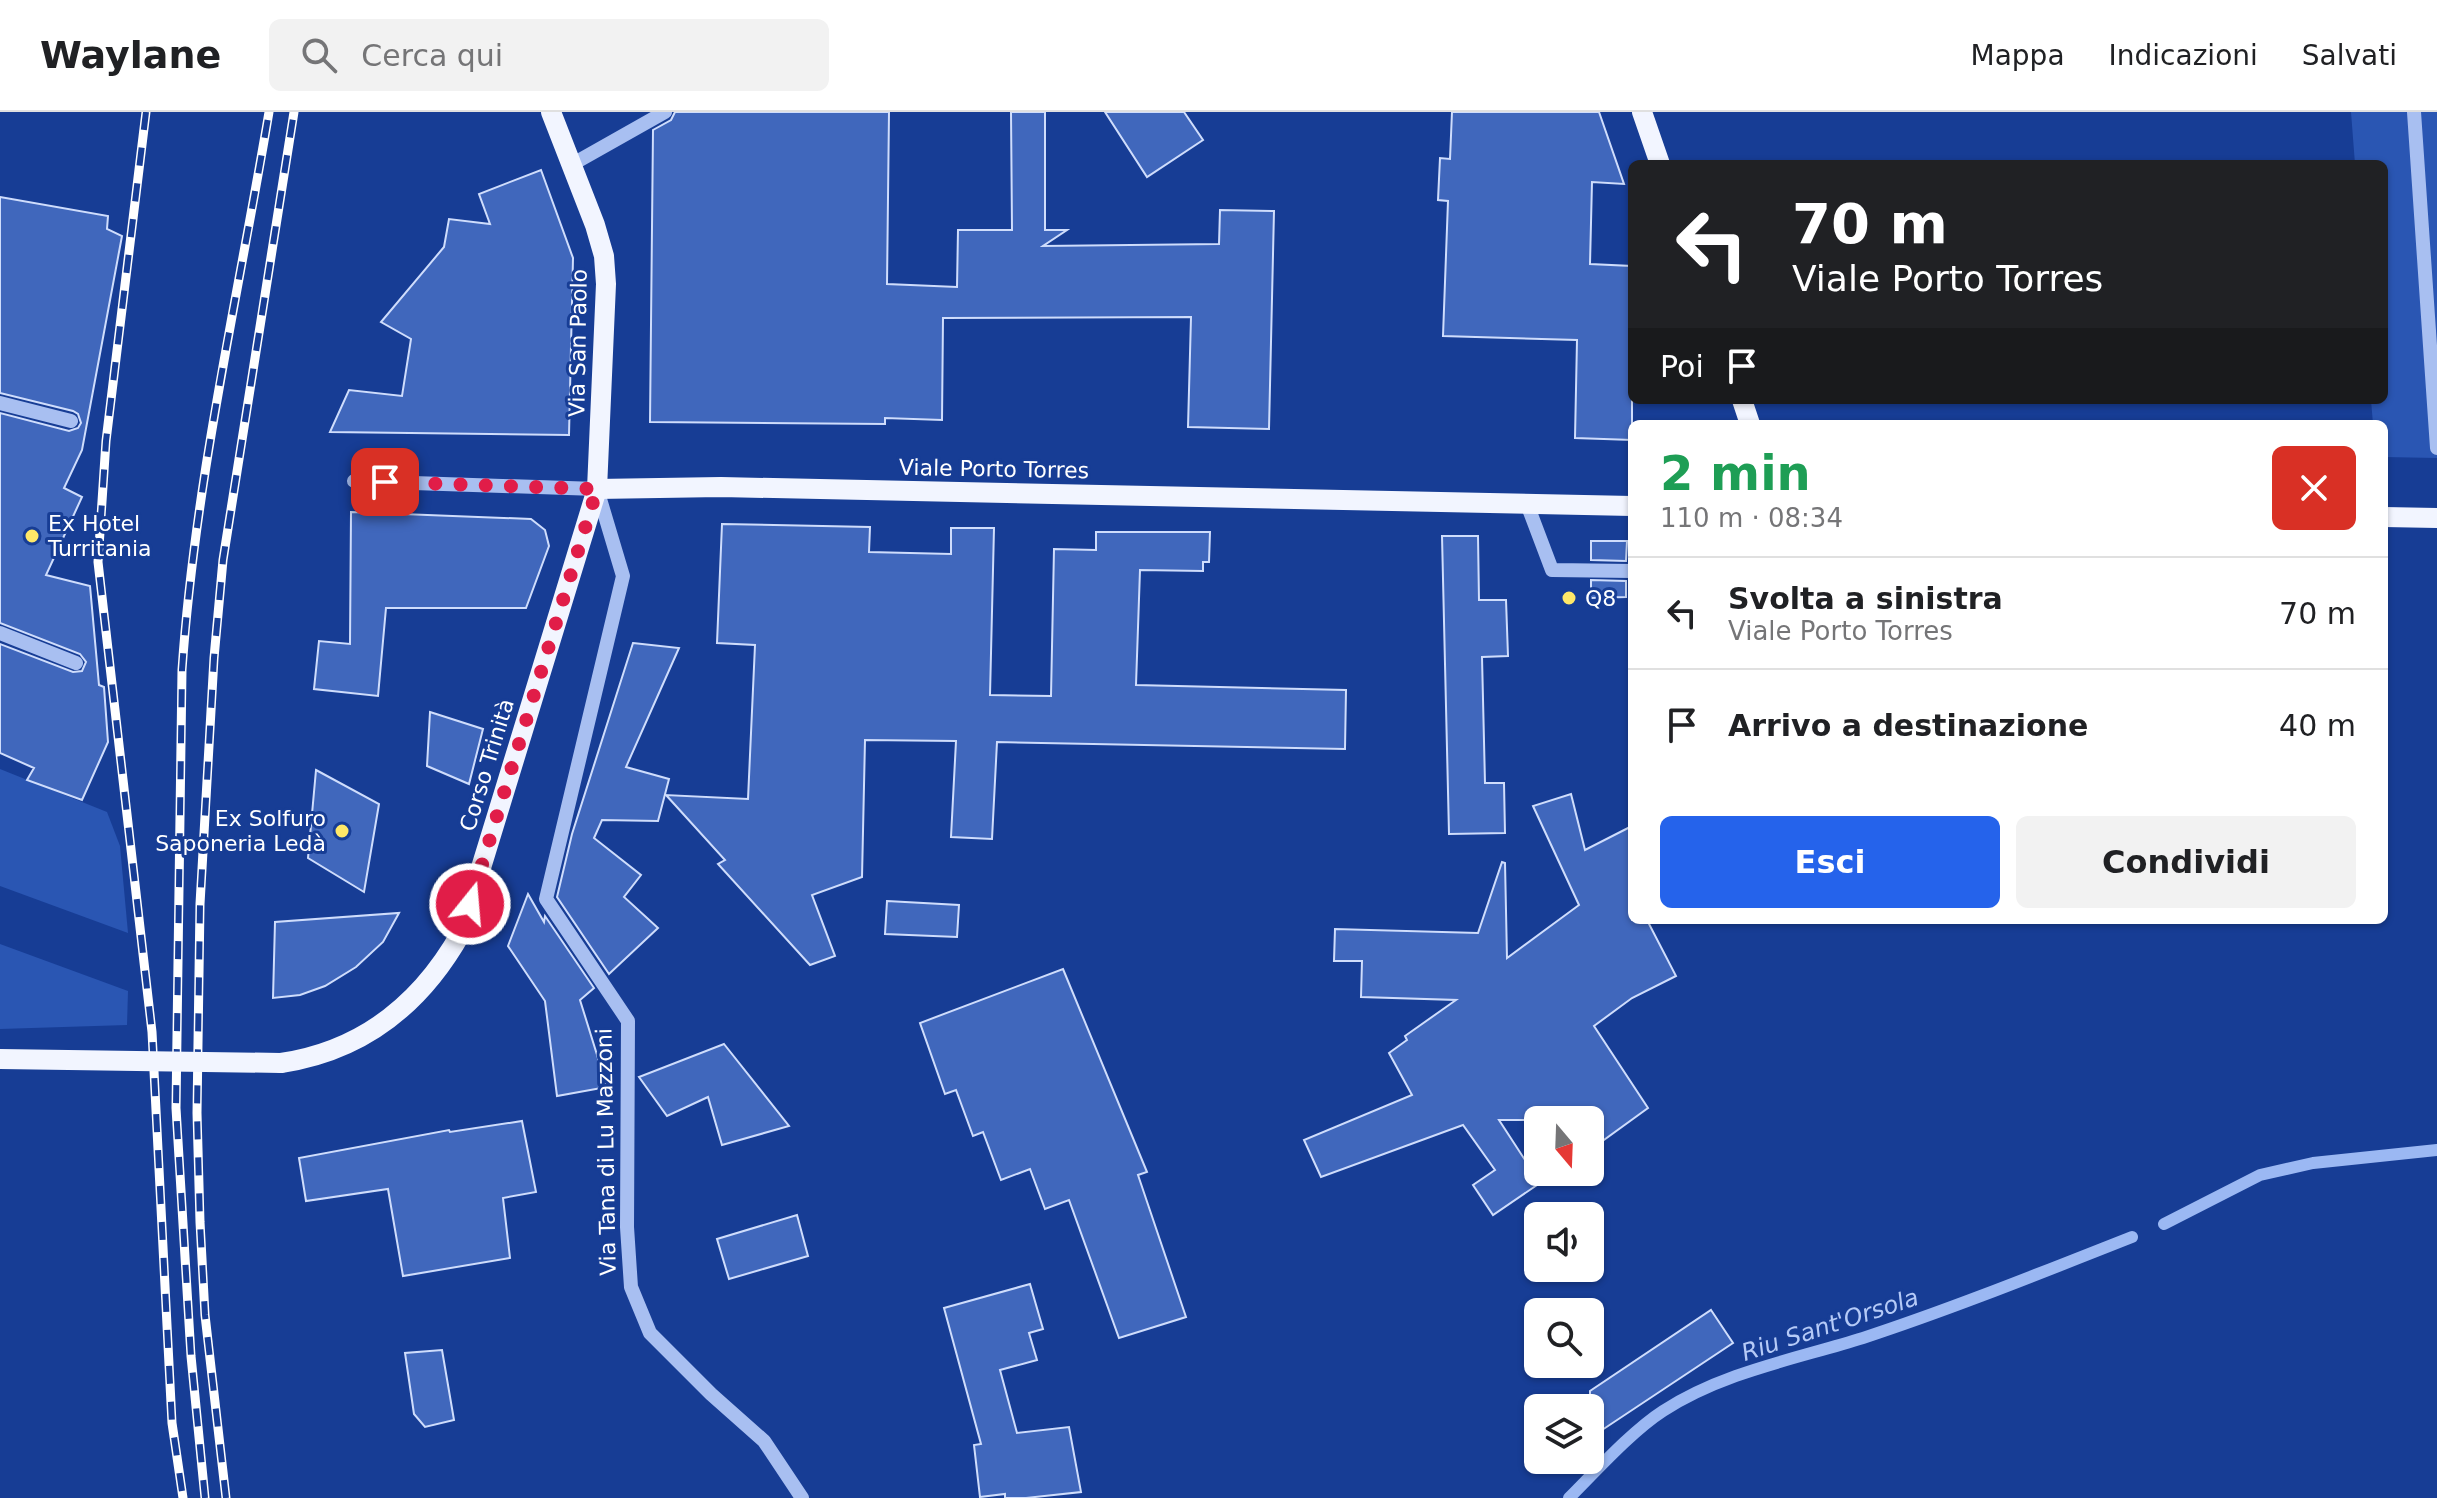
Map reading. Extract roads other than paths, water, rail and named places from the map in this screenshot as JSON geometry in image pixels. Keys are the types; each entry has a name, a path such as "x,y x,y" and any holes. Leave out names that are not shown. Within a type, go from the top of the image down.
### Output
{"main road":[{"name":"Via San Paolo","path":"551,112 604,256 606,284 597,489"},
{"path":"1642,112 1659,160"},
{"name":"Viale Porto Torres","path":"597,489 721,487 1628,506"},
{"name":"Corso Trinità","path":"0,1059 281,1063 339,1049 367,1034 422,989 445,961 461,933 597,489"},
{"path":"2388,517 2437,518"}],"street":[{"path":"571,165 665,112"},
{"path":"2414,112 2437,448"},
{"path":"0,403 71,421"},
{"name":"Viale Porto Torres","path":"354,481 597,489"},
{"name":"Via Tana di Lu Mazzoni","path":"597,489 623,576 546,899 628,1021 627,1212 631,1287 650,1333 764,1441 802,1498"},
{"path":"1527,504 1552,570 1628,571"},
{"path":"0,633 76,663"}],"waterway":[{"name":"Riu Sant'Orsola","path":"2164,1224 2260,1175 2313,1163 2437,1150"},
{"name":"Riu Sant'Orsola","path":"1569,1498 1651,1419 1710,1386 1897,1326 2132,1237"}],"railway":[{"path":"146,112 106,441 98,562 152,1032 172,1423 183,1498"},
{"path":"205,1498 191,1356 176,1108 182,670 207,460 269,112"},
{"path":"226,1498 205,1315 200,1222 197,1113 200,904 214,658 223,560 294,112"}],"place":[{"name":"Ex Hotel Turritania","path":"32,536"},
{"name":"Q8","path":"1569,598"},
{"name":"Ex Solfuro Saponeria Ledà","path":"342,831"}]}
